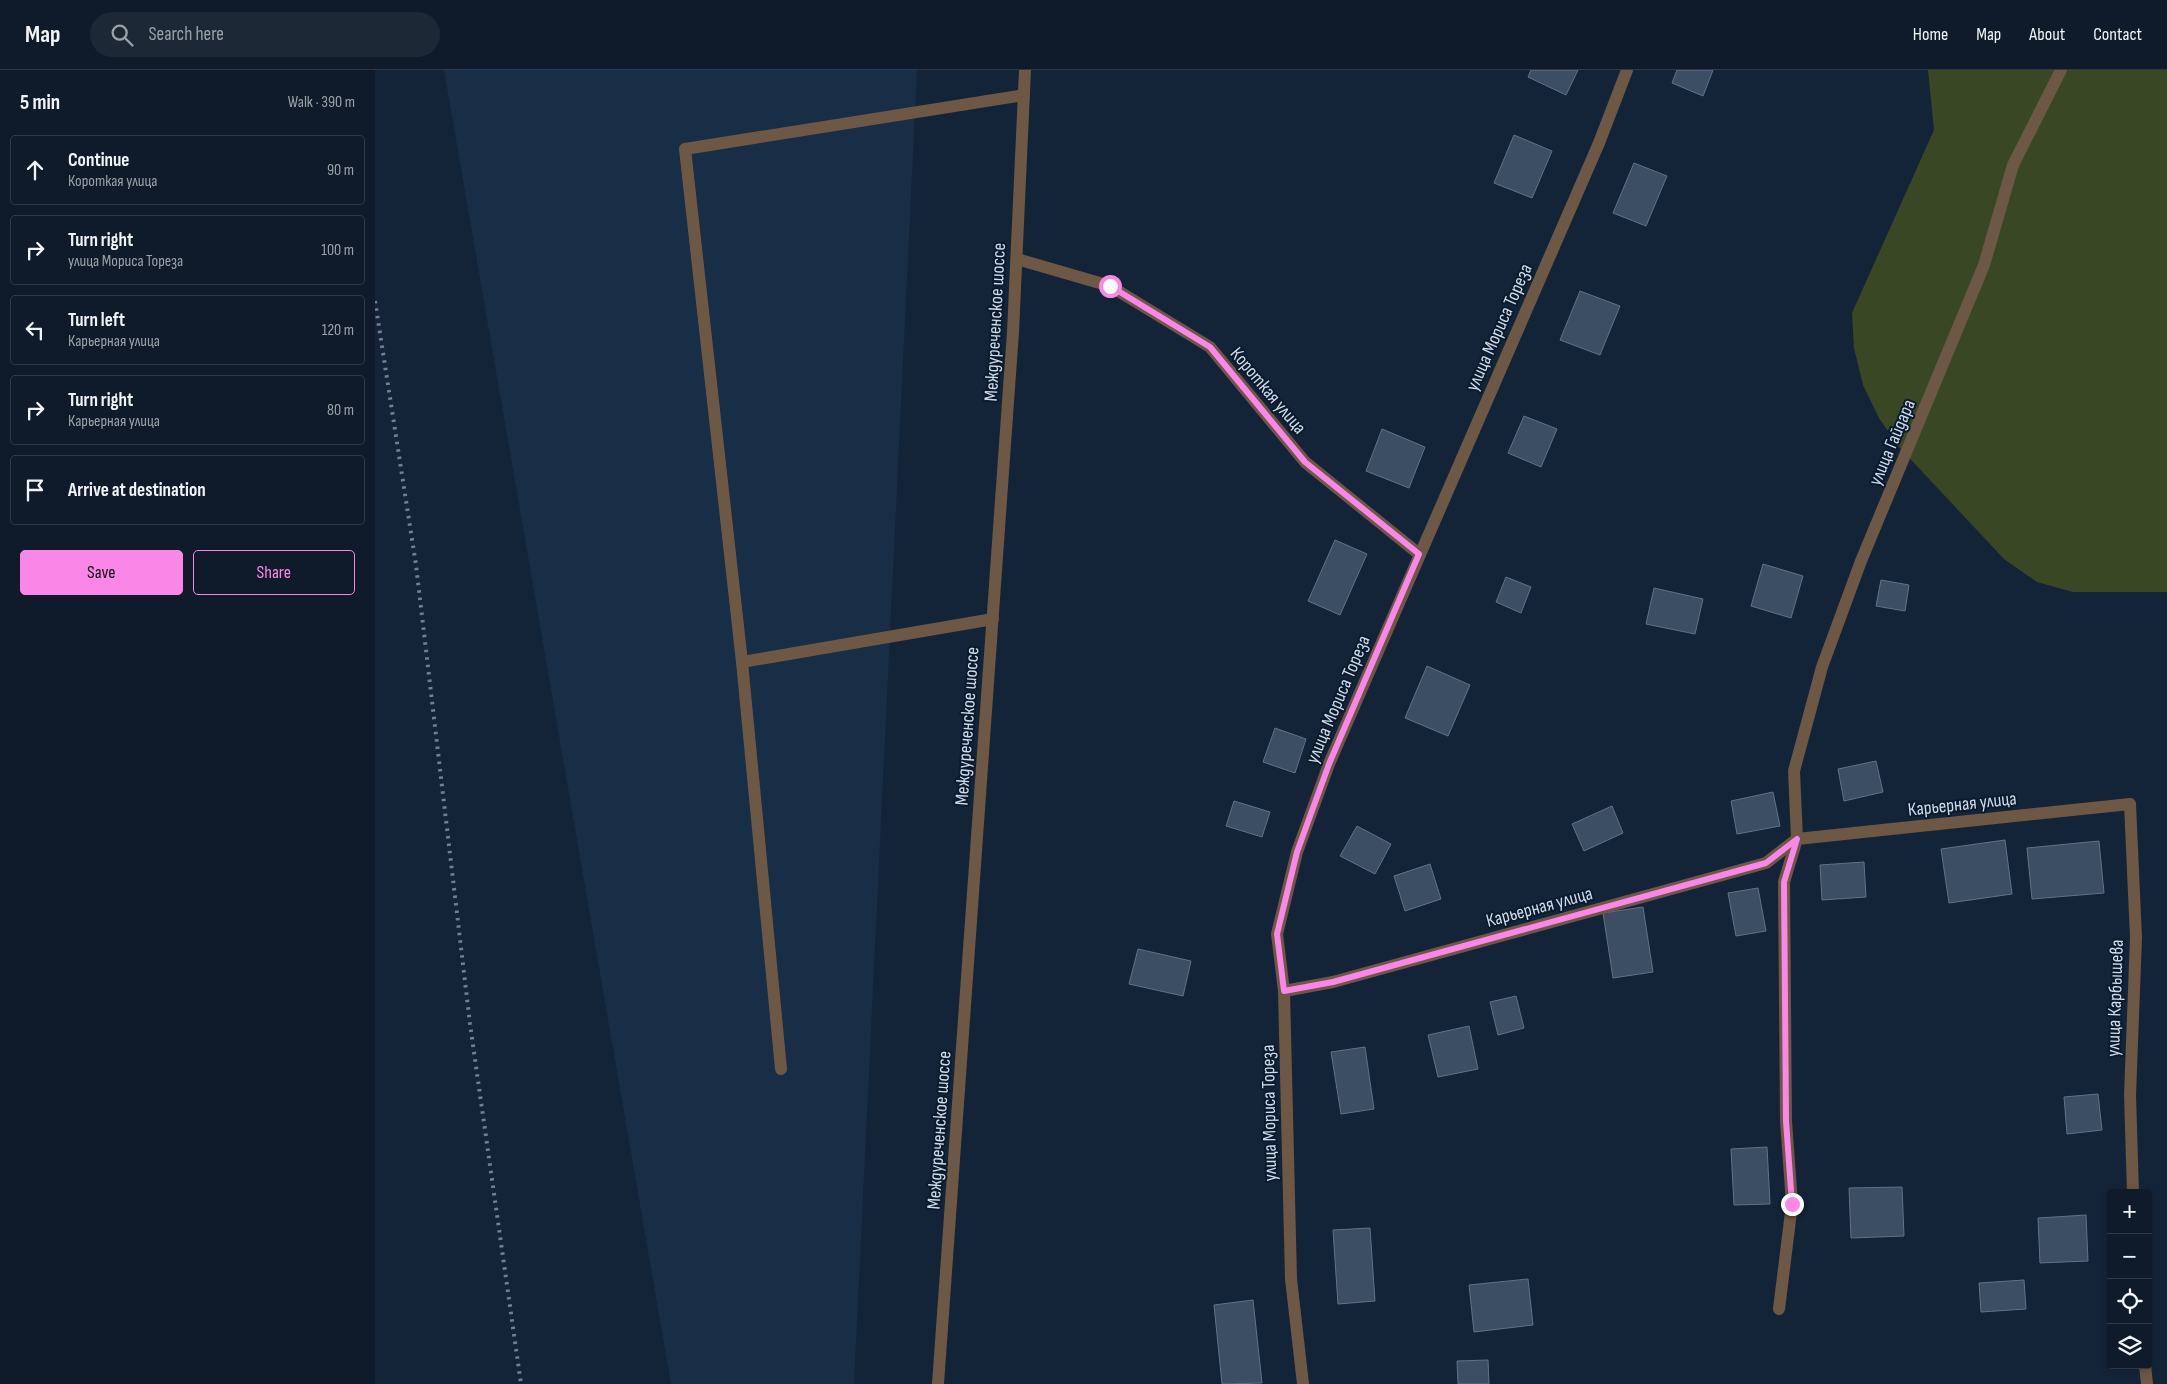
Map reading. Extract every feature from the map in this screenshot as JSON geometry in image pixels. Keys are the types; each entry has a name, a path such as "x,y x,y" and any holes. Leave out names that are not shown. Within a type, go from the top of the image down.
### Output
{"street":[{"name":"Междуреченское шоссе","path":"938,1384 1013,332 1025,70"},
{"name":"улица Мориса Тореза","path":"1303,1384 1291,1279 1284,991 1277,934 1297,852 1329,764 1599,144 1627,70"},
{"name":"улица Гайдара","path":"1797,839 1794,771 1822,666 1861,561 1984,265 2013,165 2061,70"},
{"path":"781,1068 742,662 685,148 1024,95"},
{"name":"Короткая улица","path":"1017,259 1110,286 1210,347 1305,462 1419,554"},
{"path":"742,662 993,619"},
{"name":"Карьерная улица","path":"1284,991 1333,982 1766,863 1797,839 2130,804"},
{"name":"улица Карбышева","path":"2130,804 2136,938 2130,1095 2133,1189"},
{"path":"1779,1309 1792,1204 1786,1121 1784,882 1797,839"},
{"path":"2145,1369 2147,1384"}],"shaded area":[{"path":"444,70 917,70 854,1384 671,1384"}],"green space":[{"path":"1928,70 2167,70 2167,592 2073,592 2037,582 2004,559 1900,448 1879,418 1863,385 1854,348 1852,313 1934,130"}],"building":[{"path":"1531,70 1578,70 1566,95 1528,77"},
{"path":"1677,70 1713,70 1703,96 1672,83"},
{"path":"1514,135 1552,151 1532,198 1494,183"},
{"path":"1634,163 1667,176 1646,226 1613,213"},
{"path":"1580,291 1620,306 1600,355 1560,340"},
{"path":"1524,416 1557,429 1541,467 1508,453"},
{"path":"1382,429 1425,447 1409,488 1366,471"},
{"path":"1335,540 1367,554 1340,615 1308,601"},
{"path":"1763,564 1803,576 1791,618 1751,606"},
{"path":"1506,577 1531,587 1521,613 1496,602"},
{"path":"1881,580 1909,585 1905,611 1876,606"},
{"path":"1654,588 1703,599 1695,634 1646,624"},
{"path":"1427,666 1470,685 1448,736 1405,718"},
{"path":"1275,728 1306,739 1295,773 1263,762"},
{"path":"1876,761 1883,792 1844,801 1838,769"},
{"path":"1773,792 1780,826 1737,834 1731,801"},
{"path":"1234,801 1270,812 1262,837 1226,826"},
{"path":"1612,806 1623,833 1584,851 1572,824"},
{"path":"1357,826 1391,844 1375,874 1340,856"},
{"path":"2005,840 2012,894 1949,903 1941,849"},
{"path":"2099,841 2104,893 2032,899 2027,848"},
{"path":"1864,862 1866,897 1822,900 1820,865"},
{"path":"1430,864 1441,899 1405,911 1394,876"},
{"path":"1758,888 1766,931 1736,936 1728,893"},
{"path":"1643,907 1653,972 1613,978 1603,913"},
{"path":"1138,949 1191,961 1183,996 1129,984"},
{"path":"1516,996 1524,1028 1498,1035 1490,1002"},
{"path":"1469,1026 1478,1069 1438,1077 1428,1035"},
{"path":"1365,1047 1374,1109 1341,1114 1331,1052"},
{"path":"2098,1094 2102,1130 2067,1134 2064,1097"},
{"path":"1767,1147 1770,1204 1734,1205 1731,1149"},
{"path":"1902,1187 1904,1236 1851,1238 1849,1188"},
{"path":"2086,1215 2088,1261 2040,1263 2038,1218"},
{"path":"1370,1228 1375,1301 1338,1304 1333,1230"},
{"path":"1528,1279 1533,1325 1474,1332 1469,1285"},
{"path":"2024,1280 2026,1309 1981,1312 1979,1283"},
{"path":"1253,1300 1262,1383 1222,1384 1214,1305"},
{"path":"1488,1360 1489,1384 1458,1384 1457,1361"}],"railway":[{"path":"375,301 416,565 470,1024 521,1384"}],"route":[{"path":"1110,286 1210,347 1305,462 1419,554 1329,764 1297,852 1277,934 1284,991 1333,982 1766,863 1797,839 1784,882 1786,1121 1792,1204"}]}
